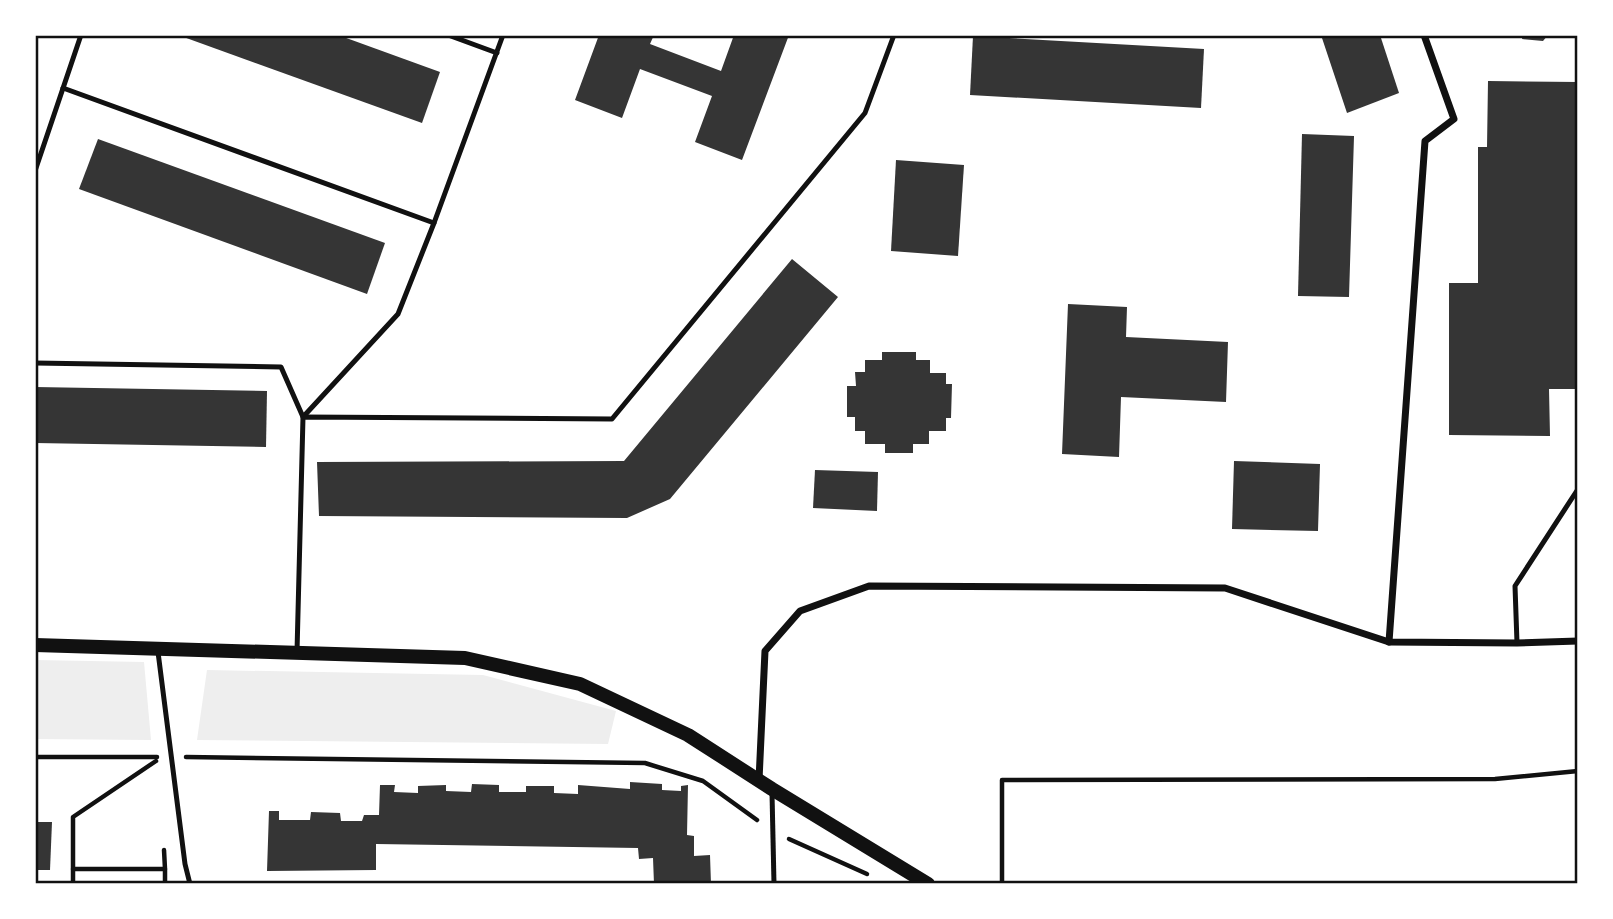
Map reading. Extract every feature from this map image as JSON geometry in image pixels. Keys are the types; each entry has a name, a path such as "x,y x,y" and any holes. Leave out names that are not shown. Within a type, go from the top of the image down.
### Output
{"main road":[{"path":"35,645 465,658 580,684 688,735 758,781 928,884"}],"street":[{"path":"1389,642 1425,141 1454,119 1424,35"},
{"path":"758,781 765,651 800,611 869,586 1225,588 1389,642 1578,642"}],"lane":[{"path":"35,170 81,35"},
{"path":"448,35 497,53"},
{"path":"303,417 398,314 503,35"},
{"path":"303,417 612,419 865,113 894,35"},
{"path":"63,88 434,223"},
{"path":"35,363 281,367 303,417 297,652"},
{"path":"1517,643 1515,586 1578,489"},
{"path":"157,649 185,864 190,884"},
{"path":"772,789 775,884"}],"path":[{"path":"35,757 645,762 703,781 773,832 878,879"},
{"path":"73,884 72,817 160,758"},
{"path":"1002,884 1002,780 1495,779 1578,771"},
{"path":"73,869 165,869 165,884"}],"shaded area":[{"path":"35,660 144,662 151,740 35,739"},
{"path":"207,670 483,675 616,711 608,744 197,740"}],"building":[{"path":"178,35 338,35 440,72 422,123"},
{"path":"599,35 654,35 650,44 721,71 734,35 789,35 742,160 695,142 712,96 640,69 622,118 575,100"},
{"path":"1321,35 1380,35 1399,93 1347,113"},
{"path":"1523,35 1548,35 1543,41 1522,39"},
{"path":"973,36 1204,49 1201,108 970,95"},
{"path":"1488,81 1578,82 1578,389 1549,389 1550,436 1449,435 1449,283 1478,283 1478,147 1487,147"},
{"path":"1302,134 1354,136 1349,297 1298,296"},
{"path":"98,139 385,243 367,294 79,189"},
{"path":"896,160 964,165 958,256 891,251"},
{"path":"792,259 838,297 670,499 627,518 319,516 317,462 624,461"},
{"path":"1068,304 1127,307 1126,337 1228,342 1226,402 1121,397 1119,457 1062,454"},
{"path":"882,352 916,352 916,360 930,360 930,373 946,373 946,384 952,384 951,418 946,418 946,431 929,431 929,444 913,444 913,453 885,453 885,444 865,444 865,431 855,431 855,417 847,417 847,386 856,386 855,372 865,372 865,360 882,360"},
{"path":"35,387 267,391 266,447 35,443"},
{"path":"1234,461 1320,464 1318,531 1232,529"},
{"path":"815,470 878,472 877,511 813,508"},
{"path":"630,782 662,784 662,790 681,791 681,786 688,785 687,835 694,836 694,856 710,855 711,884 654,884 653,858 639,859 638,848 376,844 376,870 267,871 269,811 279,811 279,820 310,820 311,812 340,813 341,821 362,821 364,815 379,815 380,785 395,785 394,792 418,793 418,786 446,785 446,791 471,792 472,784 499,785 499,792 526,792 526,786 554,786 554,793 578,794 578,785 630,789"},
{"path":"35,822 52,822 50,870 35,870"}]}
